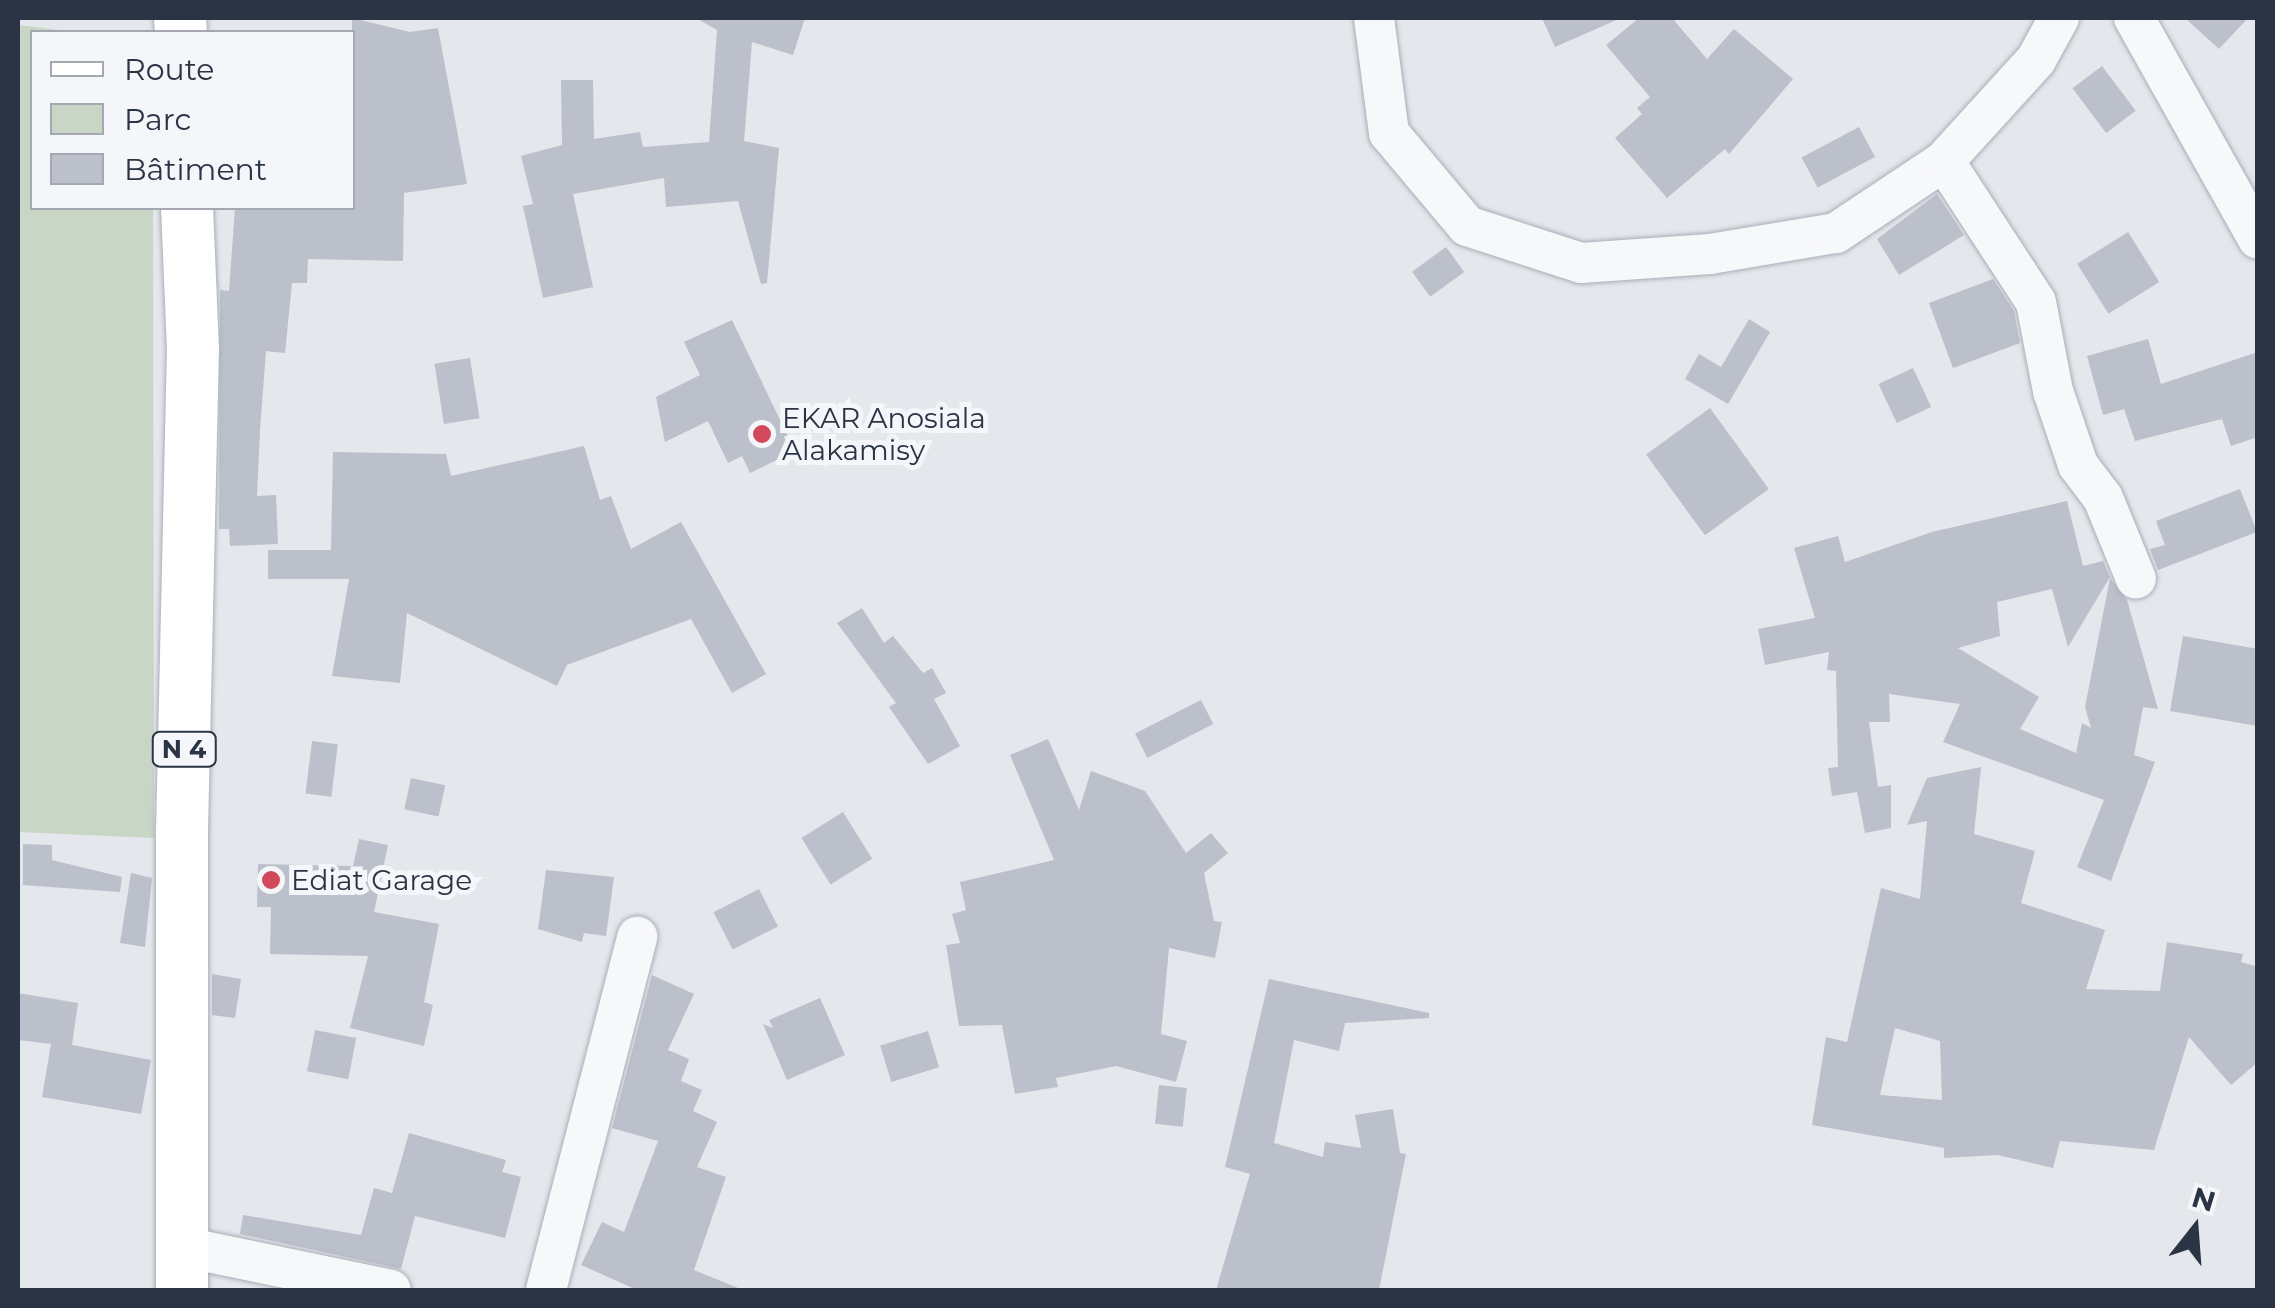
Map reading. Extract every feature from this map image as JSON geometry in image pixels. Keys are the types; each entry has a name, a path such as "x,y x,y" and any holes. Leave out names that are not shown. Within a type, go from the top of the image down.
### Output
{"main road":[{"name":"N 4","path":"183,1269 182,831 193,350 188,210"}],"street":[{"path":"1374,18 1389,133 1456,213 1467,226 1581,263 1710,254 1836,233 1944,161 2036,60 2060,18"},
{"path":"2134,18 2258,239"},
{"path":"1944,161 2036,302 2052,391 2078,465 2103,498 2136,580"},
{"path":"546,1290 637,937"},
{"path":"183,1269 391,1290"}],"green space":[{"path":"18,25 58,30 30,30 30,210 153,210 154,838 18,832"}],"building":[{"path":"352,18 410,32 438,28 467,184 404,193 403,261 308,259 307,283 292,283 285,353 266,351 260,430 257,496 276,495 278,544 230,546 229,529 219,529 220,290 229,291 235,210 355,210"},
{"path":"696,18 805,18 793,55 752,42 744,141 779,148 767,283 761,284 738,201 666,207 664,178 573,194 593,287 543,298 523,206 533,204 521,156 562,145 561,80 593,80 594,139 640,132 643,147 709,142 717,30"},
{"path":"1542,18 1621,18 1555,47"},
{"path":"1639,18 1672,18 1707,59 1734,29 1793,79 1729,154 1725,149 1667,198 1615,138 1642,114 1637,108 1650,97 1606,45"},
{"path":"2185,18 2248,18 2219,49"},
{"path":"2102,66 2136,111 2106,133 2072,88"},
{"path":"1859,127 1875,157 1818,188 1802,158"},
{"path":"1937,194 1964,235 1899,275 1877,239"},
{"path":"2128,232 2159,282 2108,314 2077,264"},
{"path":"1446,247 1464,272 1430,297 1412,272"},
{"path":"1993,279 2014,311 2020,343 1953,368 1929,303"},
{"path":"1749,319 1770,332 1728,404 1685,379 1699,354 1721,367"},
{"path":"732,320 795,451 750,473 742,456 728,463 708,421 665,442 656,397 700,375 684,342"},
{"path":"2148,339 2161,384 2258,352 2258,437 2231,446 2222,419 2135,441 2124,409 2103,415 2087,356"},
{"path":"470,358 480,418 444,424 434,364"},
{"path":"1913,368 1931,407 1897,423 1879,384"},
{"path":"1710,408 1769,489 1705,535 1646,454"},
{"path":"584,446 600,500 611,496 631,549 681,522 766,674 732,693 691,619 567,665 557,686 407,613 400,683 332,676 349,579 268,579 268,550 331,550 333,452 446,454 451,476"},
{"path":"2240,489 2257,532 2158,570 2150,549 2165,545 2156,521"},
{"path":"2067,501 2083,566 2103,561 2110,577 2068,647 2052,589 1997,602 2000,636 1958,648 2039,697 2020,729 2076,753 2082,723 2091,728 2085,707 2110,578 2127,600 2158,709 2143,707 2134,755 2155,762 2111,881 2077,867 2104,800 1943,742 1960,704 1889,694 1890,722 1869,722 1878,787 1891,785 1891,828 1865,833 1857,792 1832,796 1828,768 1838,767 1836,671 1827,670 1829,652 1765,665 1758,629 1815,618 1794,548 1838,536 1845,562 1932,532"},
{"path":"862,608 884,643 893,636 923,673 932,668 946,693 934,699 960,746 928,764 889,707 896,703 837,623"},
{"path":"2183,636 2258,649 2258,726 2170,711"},
{"path":"1201,700 1213,724 1147,758 1135,734"},
{"path":"1048,739 1079,810 1091,771 1145,791 1186,853 1211,833 1228,853 1204,873 1214,921 1222,922 1215,958 1169,948 1161,1034 1187,1041 1176,1082 1116,1066 1056,1078 1058,1087 1015,1094 1002,1025 959,1026 946,945 960,943 952,914 966,910 960,882 1054,860 1010,755"},
{"path":"312,741 338,744 331,797 306,794"},
{"path":"1981,767 1974,834 2035,851 2021,903 2105,930 2086,989 2160,991 2167,942 2243,954 2241,962 2258,967 2258,1062 2231,1085 2189,1037 2154,1150 2060,1141 2053,1168 1998,1155 1944,1158 1944,1148 1812,1125 1826,1037 1847,1042 1881,888 1920,899 1927,821 1907,825 1927,778","holes":["1895,1028 1940,1041 1942,1100 1880,1095"]},
{"path":"411,778 445,785 439,817 404,809"},
{"path":"843,812 872,859 831,885 801,838"},
{"path":"359,839 388,845 374,912 439,924 424,1002 433,1005 424,1046 350,1028 368,956 270,954 271,907 257,907 258,864 353,866"},
{"path":"23,844 52,845 52,860 122,877 120,892 23,885"},
{"path":"546,870 614,877 606,936 584,933 582,942 538,929"},
{"path":"131,873 152,878 145,947 120,943"},
{"path":"759,889 778,926 733,950 714,912"},
{"path":"212,974 241,979 235,1018 212,1015"},
{"path":"652,975 694,994 668,1050 689,1059 681,1081 702,1090 693,1111 717,1122 697,1167 726,1177 694,1270 743,1290 637,1290 581,1265 602,1222 624,1232 658,1141 612,1128"},
{"path":"1269,979 1429,1013 1429,1018 1345,1023 1339,1051 1294,1040 1274,1143 1323,1157 1325,1142 1361,1148 1355,1115 1393,1109 1400,1153 1406,1154 1379,1290 1216,1290 1250,1174 1225,1167"},
{"path":"18,993 78,1003 72,1045 151,1060 141,1114 42,1097 51,1044 18,1040"},
{"path":"820,998 845,1055 787,1080 763,1024 773,1028 769,1020"},
{"path":"315,1030 356,1038 348,1079 307,1071"},
{"path":"928,1031 939,1067 891,1082 880,1046"},
{"path":"1159,1085 1187,1088 1183,1127 1155,1124"},
{"path":"409,1133 506,1160 502,1172 521,1177 505,1238 415,1216 401,1269 240,1234 243,1215 361,1235 374,1188 392,1193"}],"place":[{"name":"EKAR Anosiala Alakamisy","path":"762,434"},
{"name":"Ediat Garage","path":"271,880"}]}
